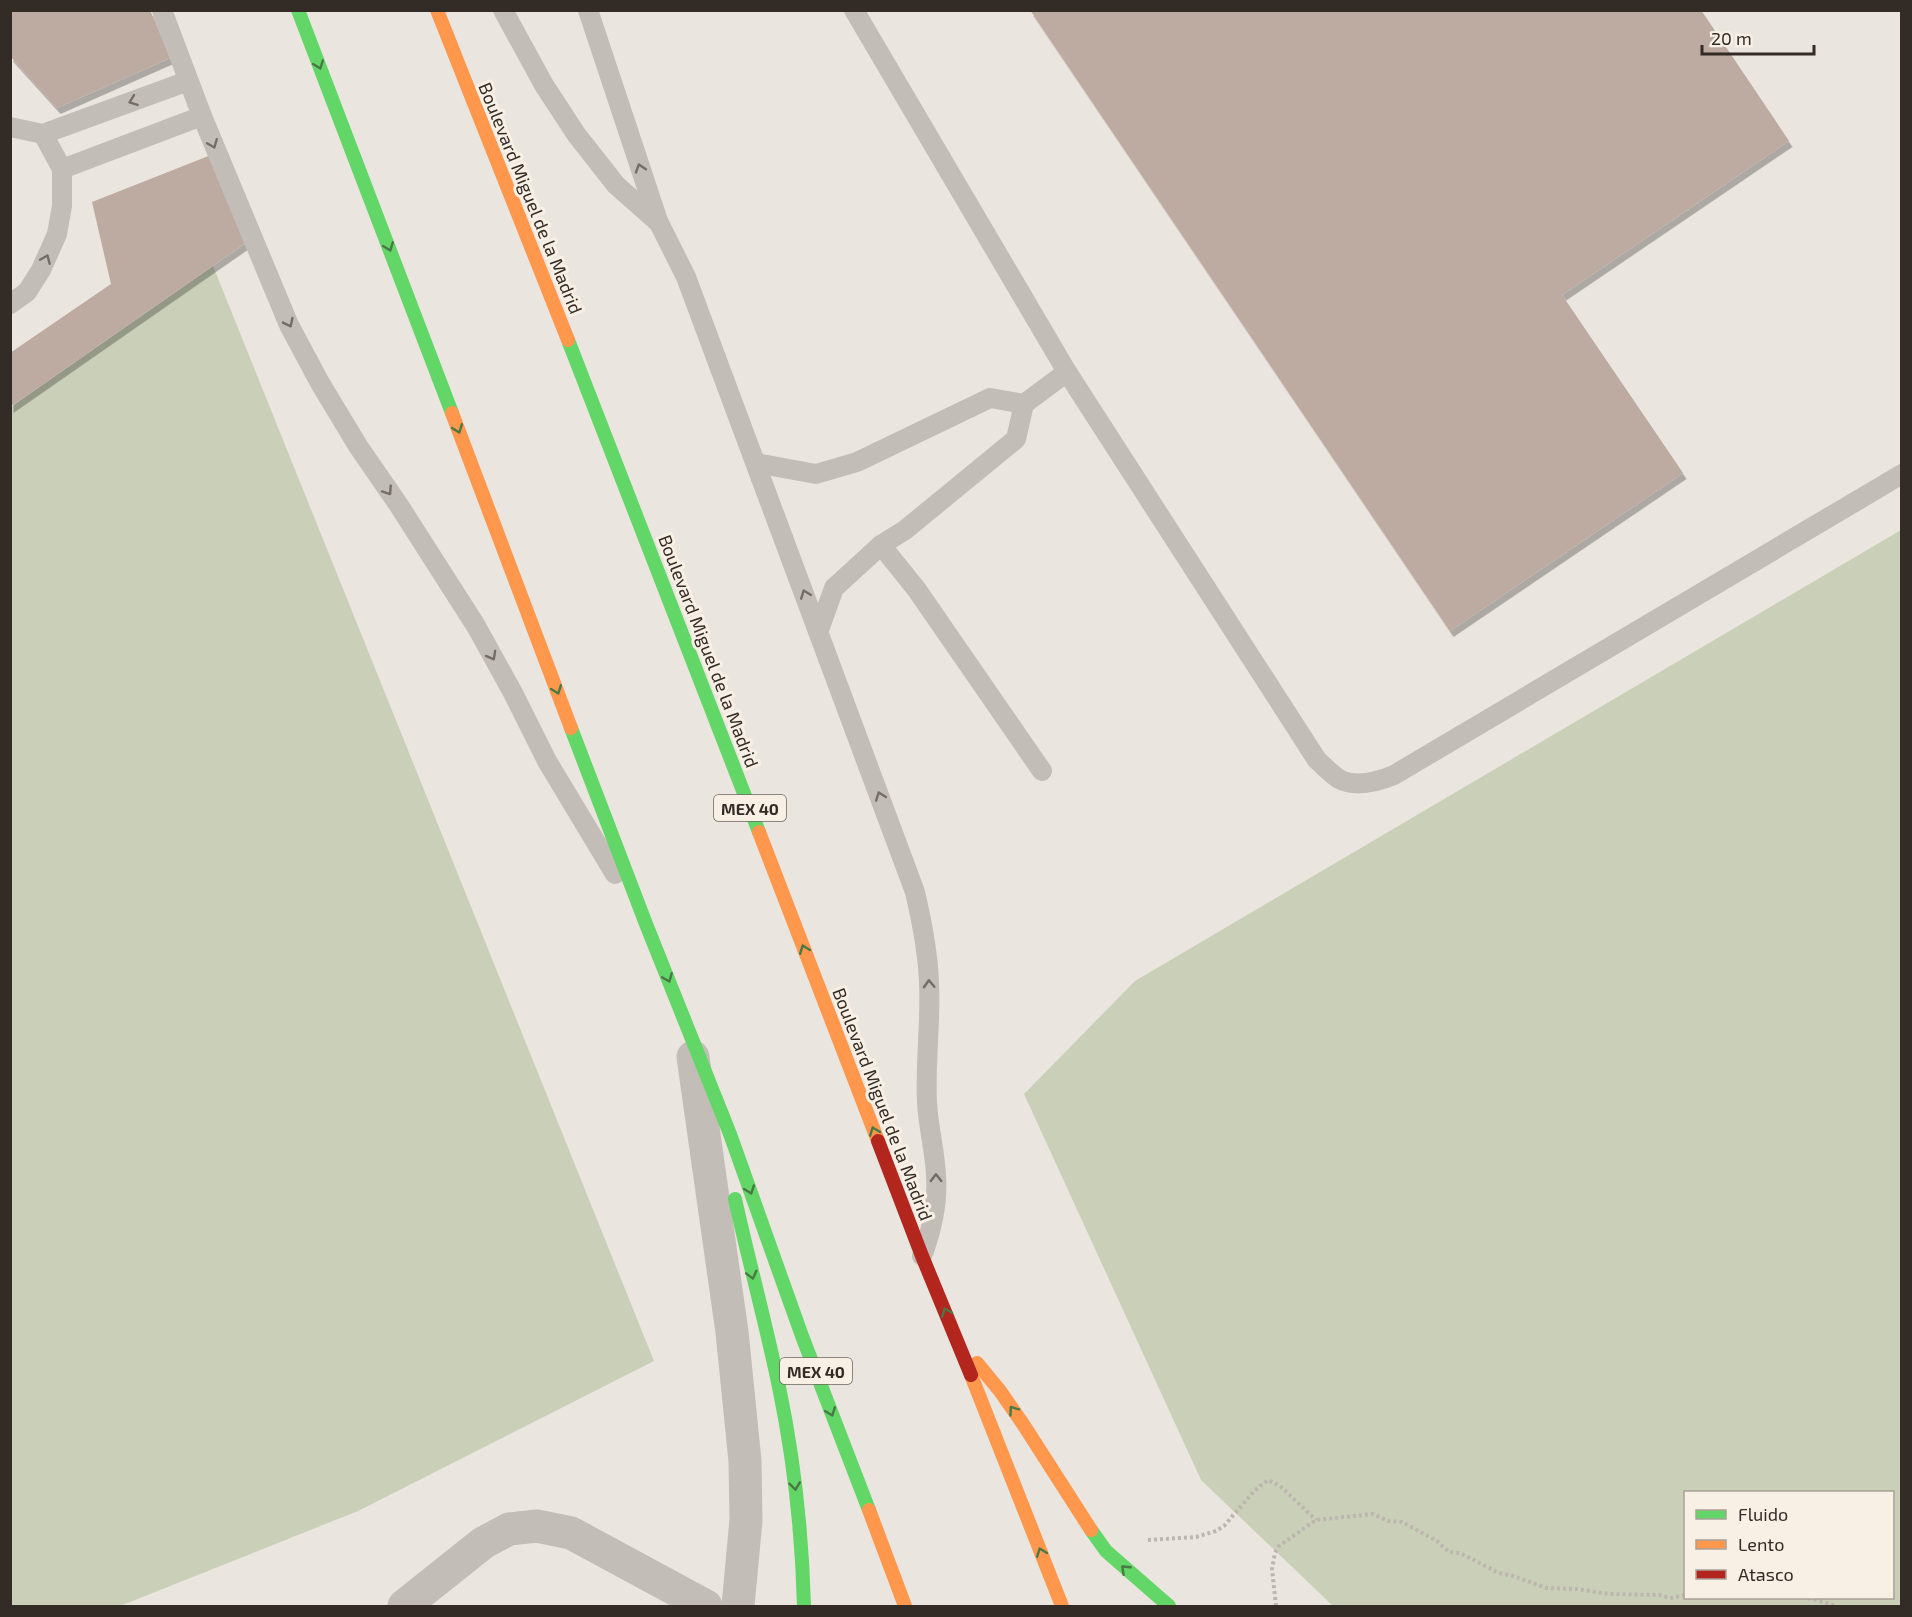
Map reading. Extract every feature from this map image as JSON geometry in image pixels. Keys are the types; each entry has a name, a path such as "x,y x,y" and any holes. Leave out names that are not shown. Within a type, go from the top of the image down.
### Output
{"highway":[{"name":"MEX 40","path":"298,10 646,924 730,1134 802,1336 905,1606"},
{"name":"Boulevard Miguel de la Madrid","path":"437,10 675,613 922,1256 962,1350 1062,1606"},
{"path":"730,1134 732,1182 773,1356 792,1466 802,1557 804,1606"},
{"path":"962,1350 979,1365 1000,1391 1076,1510 1106,1551 1169,1606"}],"street":[{"path":"689,1031 732,1332 745,1461 746,1520 738,1606"},
{"path":"404,1606 483,1543 509,1529 537,1526 571,1533 706,1606"}],"lane":[{"path":"162,10 202,116 289,325 320,383 358,446 476,626 547,761 646,924"},
{"path":"503,10 544,85 576,134 616,185 659,223"},
{"path":"588,10 659,223 686,277 915,892 924,936 929,982 927,1104 936,1175 935,1209 922,1256"},
{"path":"854,10 1067,372 1317,760 1340,779 1357,784 1377,782 1394,775 1902,474"},
{"path":"10,127 43,134 188,81"},
{"path":"62,169 202,116"},
{"path":"10,304 27,292 42,270 57,234 62,206 62,169 43,134"},
{"path":"819,630 834,588 881,545 905,530 1016,439 1024,404 1067,372"},
{"path":"756,463 816,474 857,462 990,398 1024,404"},
{"path":"881,545 917,590 1042,771"}],"path":[{"path":"1100,1543 1208,1535 1224,1526 1254,1491 1269,1480 1280,1486 1316,1520"},
{"path":"1276,1606 1272,1569 1275,1553 1284,1542 1316,1520 1373,1514 1388,1521 1402,1522 1437,1541 1449,1552 1460,1553 1499,1573 1547,1588 1577,1589 1609,1594 1659,1595 1670,1598 1684,1595"},
{"path":"1812,1599 1837,1606"}],"green space":[{"path":"213,266 654,1361 358,1511 120,1606 11,1606 11,407"},
{"path":"1901,530 1901,1606 1333,1606 1201,1480 1024,1094 1135,981"}],"building":[{"path":"10,10 150,10 170,58 57,108 10,56"},
{"path":"1030,10 1701,10 1789,141 1562,295 1683,473 1450,631"},
{"path":"211,155 247,242 10,407 10,353 111,284 92,202"}],"traffic: fast":[{"path":"298,10 452,413"},
{"path":"568,340 759,832"},
{"path":"571,728 730,1134 802,1336 869,1510"},
{"path":"735,1199 774,1363 789,1441 799,1523 804,1606"},
{"path":"1091,1530 1106,1551 1169,1606"}],"traffic: slow":[{"path":"437,10 568,340"},
{"path":"452,413 571,728"},
{"path":"759,832 878,1141"},
{"path":"977,1363 1023,1424 1091,1530"},
{"path":"971,1375 1062,1606"},
{"path":"869,1510 905,1606"}],"traffic: jam":[{"path":"878,1141 971,1375"}]}
